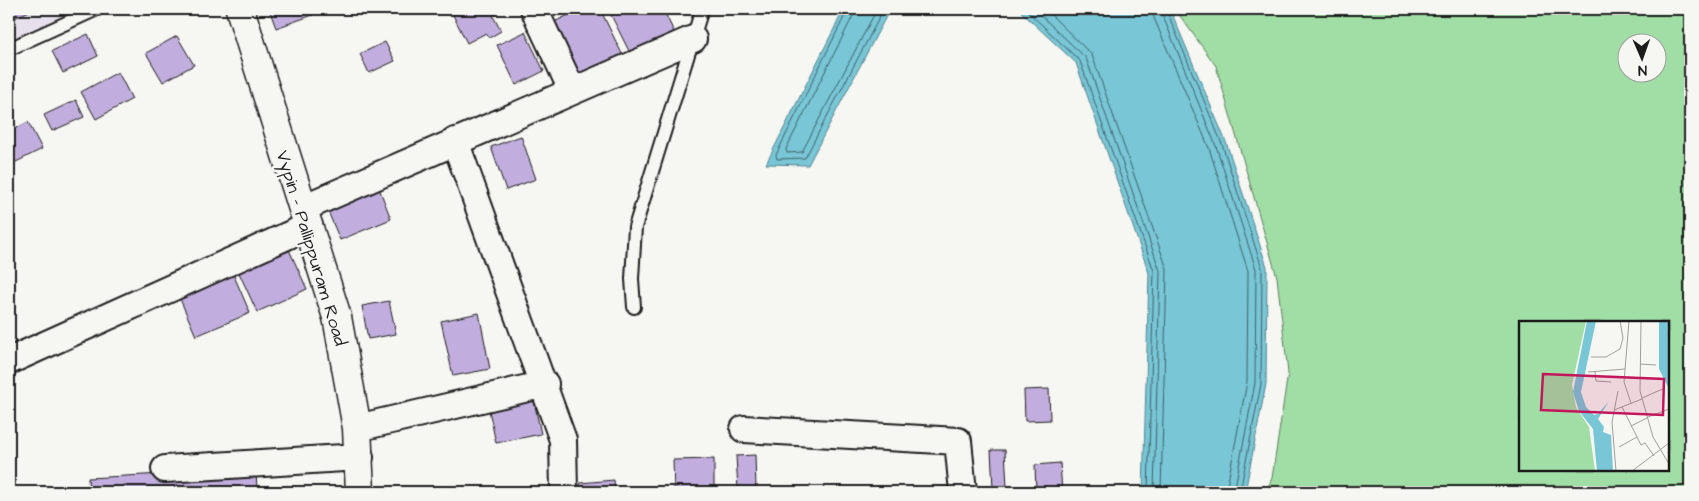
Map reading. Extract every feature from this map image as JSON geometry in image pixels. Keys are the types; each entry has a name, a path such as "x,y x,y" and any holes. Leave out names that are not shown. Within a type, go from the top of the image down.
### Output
{"main road":[{"name":"Vypin - Pallippuram Road","path":"240,9 337,317 357,428 360,457 360,492"}],"street":[{"path":"534,9 572,90"},
{"path":"9,361 306,217 455,141 693,39"},
{"path":"455,141 545,384 563,440 564,492"},
{"path":"357,428 545,384"},
{"path":"744,429 958,441 963,492"},
{"path":"165,469 360,457"}],"lane":[{"path":"9,49 97,9"},
{"path":"634,307 632,279 635,227 702,9"}],"shaded area":[{"path":"9,9 110,9 9,58"}],"green space":[{"path":"1175,9 1690,9 1690,492 1266,492 1272,478 1288,373 1277,277 1216,66"}],"water":[{"path":"844,9 890,9 808,165 766,164"},
{"path":"1018,9 1170,9 1226,142 1267,267 1266,384 1245,492 1143,492 1149,273 1076,63"}],"building":[{"path":"9,9 33,9 9,21"},
{"path":"269,9 311,9 313,15 276,28"},
{"path":"465,9 502,9 493,16 501,31 489,38 486,33 467,43 453,15"},
{"path":"581,9 600,9 624,58 576,81 548,25"},
{"path":"608,9 663,9 676,36 632,57"},
{"path":"525,32 544,71 516,85 497,45"},
{"path":"88,34 98,56 63,73 52,51"},
{"path":"177,36 194,65 163,82 146,53"},
{"path":"385,42 395,61 369,73 360,54"},
{"path":"118,72 132,99 96,119 81,92"},
{"path":"76,100 84,117 52,131 44,115"},
{"path":"28,122 42,149 10,165 9,132"},
{"path":"521,136 536,179 506,190 491,147"},
{"path":"379,188 391,219 340,240 327,209"},
{"path":"285,241 307,289 257,312 235,264"},
{"path":"231,269 250,313 196,336 177,292"},
{"path":"389,301 396,334 368,339 362,306"},
{"path":"479,313 490,369 453,376 441,321"},
{"path":"1049,389 1050,420 1025,421 1024,390"},
{"path":"534,401 541,434 496,443 489,410"},
{"path":"991,450 1005,450 1007,487 993,488"},
{"path":"755,455 756,489 738,489 736,456"},
{"path":"714,459 714,492 674,492 673,460"},
{"path":"1060,463 1062,492 1036,492 1035,465"},
{"path":"256,469 257,492 89,492 88,478"},
{"path":"614,480 615,492 580,492 580,483"},
{"path":"949,487 949,492 924,492 924,489"},
{"path":"859,489 860,492 830,492 830,491"}]}
